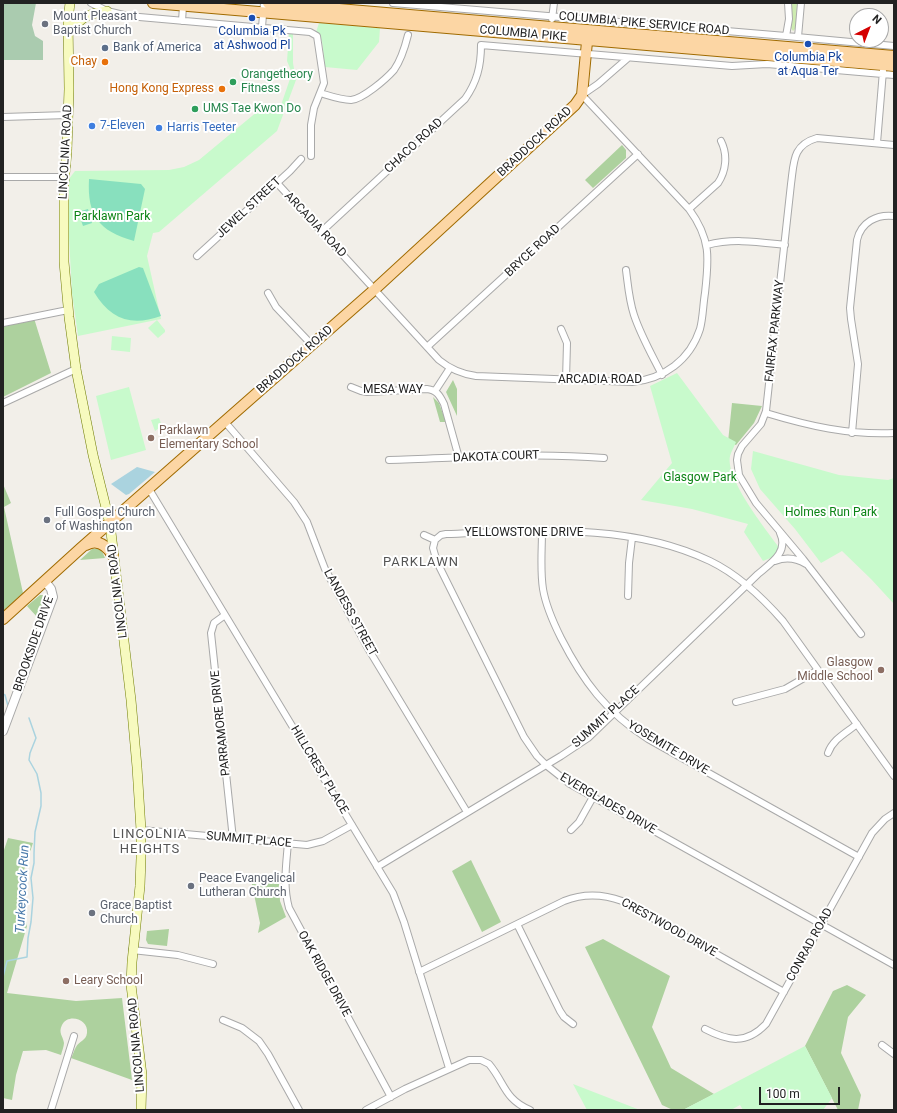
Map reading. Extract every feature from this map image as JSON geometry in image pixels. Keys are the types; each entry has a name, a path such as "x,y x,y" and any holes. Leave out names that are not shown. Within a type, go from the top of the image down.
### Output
{"main road":[{"name":"LINCOLNIA ROAD","path":"70,3 68,33 69,89 64,232 68,310 76,369 95,462 110,524 131,700 141,830 141,873 132,950 131,985 142,1075 141,1110"},
{"name":"COLUMBIA PIKE","path":"153,3 183,6 264,8 790,52 888,63"},
{"name":"COLUMBIA PIKE","path":"268,3 551,32"},
{"path":"68,33 85,16 107,11"},
{"path":"582,96 588,35"},
{"name":"BRADDOCK ROAD","path":"3,619 81,548 374,290 575,105 582,96"},
{"path":"81,548 90,543 97,542 104,545 113,556"}],"street":[{"path":"91,3 107,11 128,16 310,32 317,36 324,83 314,108 311,125 312,156"},
{"name":"COLUMBIA PIKE SERVICE ROAD","path":"393,3 792,36 894,46"},
{"path":"551,32 554,3"},
{"path":"788,3 792,36"},
{"path":"790,52 792,36 801,3"},
{"path":"182,21 183,6"},
{"path":"262,27 264,8"},
{"path":"320,93 334,98 352,100 370,92 394,70 403,53 408,35"},
{"name":"CHACO ROAD","path":"321,232 465,99 473,87 478,73 481,57 481,45 587,54"},
{"path":"587,54 732,66 767,64 888,63"},
{"name":"BRADDOCK ROAD","path":"582,96 628,58"},
{"path":"888,63 894,75"},
{"path":"877,143 888,63"},
{"name":"ARCADIA ROAD","path":"277,183 439,360 450,368 462,373 476,376 632,382 651,379 662,375 674,367 691,349 700,330 707,275 707,245 701,227 689,210 582,96"},
{"path":"3,117 68,115"},
{"name":"FAIRFAX PARKWAY","path":"861,634 812,569 750,495 739,475 737,460 740,448 761,424 766,413 794,161 797,152 800,147 810,140 817,138 894,145"},
{"path":"689,210 718,183 721,178 725,168 726,155 721,141"},
{"name":"BRYCE ROAD","path":"427,347 638,154"},
{"name":"JEWEL STREET","path":"197,256 301,159"},
{"path":"3,177 65,177"},
{"path":"852,433 858,364 852,332 850,308 857,240 861,230 870,220 882,216 894,216"},
{"path":"707,245 729,240 740,240 785,245"},
{"path":"626,270 628,290 634,316 662,375"},
{"path":"268,293 276,307 312,345"},
{"path":"3,323 68,310"},
{"path":"562,329 567,343 566,380"},
{"path":"450,368 434,391 441,397 444,404 459,458"},
{"path":"3,403 76,369"},
{"name":"MESA WAY","path":"351,387 366,392 427,389 434,391"},
{"path":"766,413 808,425 852,433 894,433"},
{"name":"LANDESS STREET","path":"225,422 301,512 307,522 325,568 369,650 467,812"},
{"name":"DAKOTA COURT","path":"389,460 551,455 604,458"},
{"name":"HILLCREST PLACE","path":"149,489 393,894 400,908 449,1068"},
{"name":"SUMMIT PLACE","path":"377,867 577,746 614,713 746,584 776,559 782,549 782,538 778,528"},
{"name":"YELLOWSTONE DRIVE","path":"435,540 441,535 446,534 542,531 590,533 662,543 694,554 716,565 746,584 772,608 894,776"},
{"name":"YOSEMITE DRIVE","path":"542,531 543,590 550,614 573,662 581,675 594,692 614,713 635,731 648,739 859,857"},
{"path":"424,535 435,540"},
{"path":"628,596 629,563 632,538"},
{"name":"EVERGLADES DRIVE","path":"435,540 433,548 438,562 510,710 524,737 537,756 546,765 570,784 894,965"},
{"name":"SUMMIT PLACE","path":"772,563 790,558 803,562 812,569"},
{"name":"BROOKSIDE DRIVE","path":"3,731 53,597 51,589 45,581"},
{"name":"PARRAMORE DRIVE","path":"225,614 214,623 211,633 233,838"},
{"path":"736,702 785,689 818,670"},
{"path":"828,753 835,740 857,724"},
{"path":"571,830 578,822 593,797"},
{"name":"CONRAD ROAD","path":"705,1028 720,1036 733,1039 747,1037 754,1034 766,1024 859,857 878,826 894,813"},
{"name":"SUMMIT PLACE","path":"141,830 307,845 315,844 328,839 352,825"},
{"name":"OAK RIDGE DRIVE","path":"288,843 285,889 289,908 390,1097"},
{"name":"CRESTWOOD DRIVE","path":"419,972 564,901 577,896 596,895 622,901 784,992"},
{"path":"517,924 560,1011 573,1024"},
{"path":"132,950 178,955 213,964"},
{"path":"223,1020 242,1028 259,1041 266,1050 299,1110"},
{"path":"51,1110 74,1036"},
{"path":"882,1045 894,1054"},
{"path":"366,1110 449,1068 473,1059 485,1062 492,1068 511,1098 518,1104 530,1110"}],"green space":[{"path":"3,3 36,3 32,25 35,36 43,41 43,60 3,60"},
{"path":"791,3 797,3 796,28 793,31 791,28"},
{"path":"319,23 380,28 379,42 357,70 325,67 322,41 316,32"},
{"name":"Parklawn Park","path":"289,34 293,34 293,63 296,80 277,131 159,232 153,233 147,256 161,319 78,336 72,293 68,219 69,179 75,171 169,170 184,167 199,160 258,111 280,108 292,73 287,61"},
{"path":"622,145 626,150 626,158 593,188 585,180"},
{"path":"89,179 141,184 145,189 134,241 112,232 104,227 98,220 90,203"},
{"path":"88,209 92,223 83,226 78,212"},
{"path":"139,267 143,268 161,316 140,321 122,318 114,314 107,309 94,292 99,284"},
{"path":"33,315 51,373 3,397 3,320"},
{"path":"157,320 165,330 165,332 158,338 148,328"},
{"path":"112,336 131,338 130,352 111,350"},
{"name":"Glasgow Park","path":"677,373 723,435 736,442 730,456 730,466 734,478 749,506 783,553 763,561 744,532 748,524 692,509 641,500 672,463 650,386"},
{"path":"453,380 457,389 457,416 446,392"},
{"path":"129,387 146,450 111,460 96,396"},
{"path":"433,397 439,403 446,422 440,422"},
{"path":"732,403 762,406 754,423 736,445 728,442"},
{"path":"159,418 162,426 155,431 151,420"},
{"name":"Holmes Run Park","path":"753,451 839,475 888,480 894,478 894,604 842,551 821,563 795,529 760,489 751,469"},
{"path":"3,484 11,503 4,507 23,593 3,611"},
{"path":"92,549 101,549 105,558 80,560"},
{"path":"40,595 46,595 38,618 27,606"},
{"path":"8,838 33,843 18,888 27,926 7,993 76,1001 122,998 132,1080 71,1058 76,1047 85,1038 87,1028 82,1021 78,1019 69,1019 65,1021 61,1028 64,1043 61,1055 46,1050 23,1051 16,1075 12,1100 3,1098 3,853"},
{"path":"471,860 501,922 482,932 452,871"},
{"path":"251,880 279,883 280,901 286,917 258,933 260,923"},
{"path":"169,929 167,946 148,944 146,940 147,931"},
{"path":"603,939 670,976 652,1027 671,1068 714,1094 683,1110 673,1110 662,1105 585,947"},
{"path":"847,985 866,995 848,1017 841,1053 861,1095 858,1110 838,1110 805,1046 833,991"},
{"path":"805,1046 832,1098 823,1110 743,1110 740,1105 731,1110 683,1110"},
{"path":"573,1084 640,1110 587,1110"}],"water":[{"path":"137,467 155,472 126,495 111,484"}],"waterway":[{"name":"Turkeycock Run","path":"3,694 5,695 8,706"},
{"name":"Turkeycock Run","path":"3,977 7,961 27,957 31,922 33,898 31,878 34,863 35,832 41,806 41,793 37,774 29,760 36,738 29,718"}],"place":[{"name":"Columbia Pk at Ashwood Pl","path":"252,18"},
{"name":"Mount Pleasant Baptist Church","path":"45,24"},
{"name":"Columbia Pk at Aqua Ter","path":"808,44"},
{"name":"Bank of America","path":"105,48"},
{"name":"Chay","path":"105,62"},
{"name":"Orangetheory Fitness","path":"233,82"},
{"name":"Hong Kong Express","path":"222,89"},
{"name":"UMS Tae Kwon Do","path":"195,109"},
{"name":"7-Eleven","path":"92,126"},
{"name":"Harris Teeter","path":"159,128"},
{"name":"Parklawn Elementary School","path":"151,438"},
{"name":"Full Gospel Church of Washington","path":"47,520"},
{"name":"Glasgow Middle School","path":"881,670"},
{"name":"Peace Evangelical Lutheran Church","path":"191,886"},
{"name":"Grace Baptist Church","path":"92,913"},
{"name":"Leary School","path":"66,981"}],"district":[{"name":"PARKLAWN","path":"421,563"},
{"name":"LINCOLNIA HEIGHTS","path":"150,842"}]}
